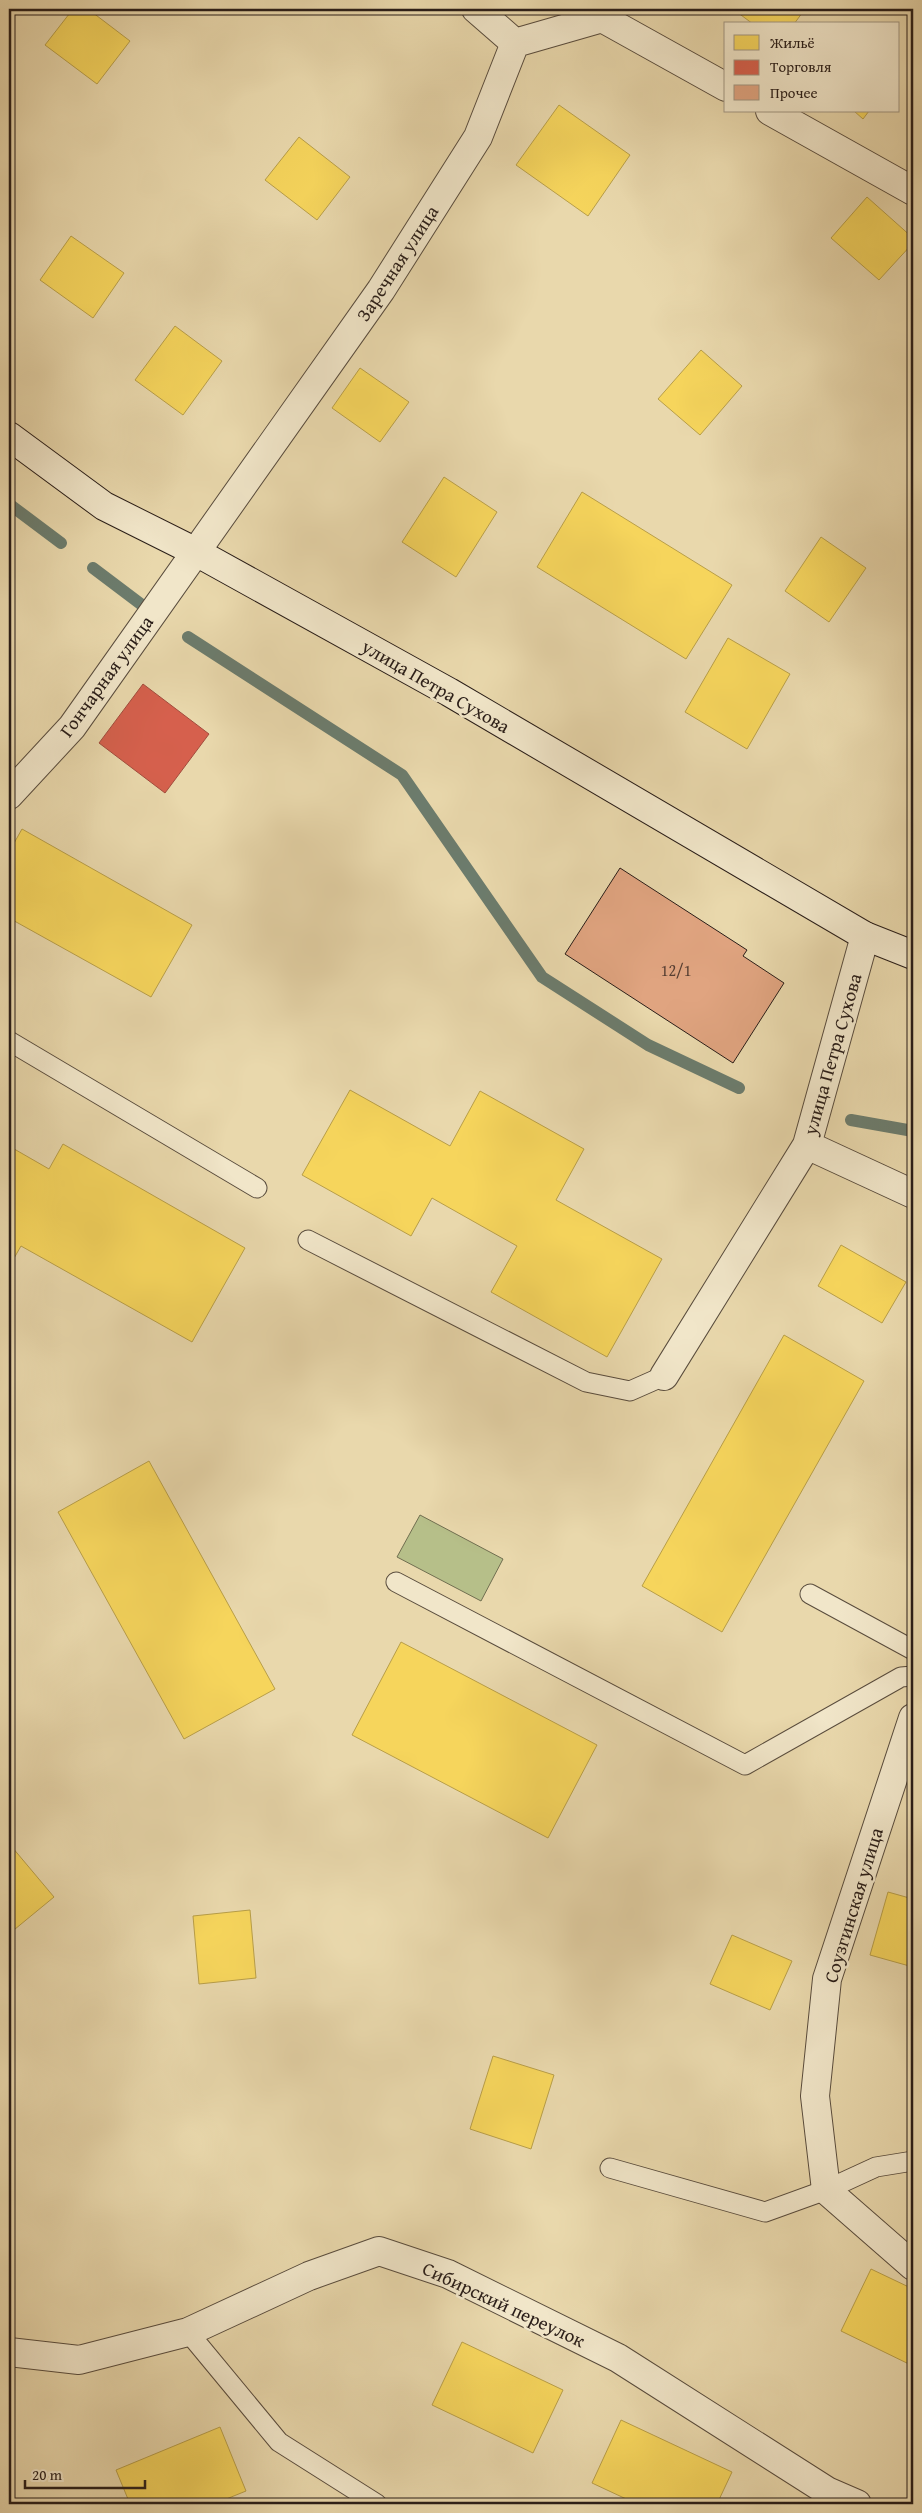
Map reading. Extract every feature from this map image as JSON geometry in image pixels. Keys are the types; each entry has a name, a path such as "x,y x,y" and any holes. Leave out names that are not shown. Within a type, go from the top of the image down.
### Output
{"street":[{"path":"476,9 515,43 605,13 724,86"},
{"name":"Заречная улица","path":"196,552 381,290 478,136 515,43"},
{"path":"772,112 913,191"},
{"name":"улица Петра Сухова","path":"9,436 104,506 196,552 449,692 865,936 913,955"},
{"name":"Гончарная улица","path":"9,794 72,727 196,552"},
{"name":"улица Петра Сухова","path":"865,936 807,1145 913,1194"},
{"path":"664,1376 807,1145"},
{"name":"Соузгинская улица","path":"826,2190 815,2096 827,1978 913,1718"},
{"path":"826,2190 913,2266"},
{"name":"Сибирский переулок","path":"9,2352 79,2360 188,2332 309,2276 379,2251 448,2274 618,2358 825,2498 857,2504"}],"lane":[{"path":"9,1041 256,1188"},
{"path":"308,1240 586,1382 630,1391 664,1376"},
{"path":"396,1582 745,1765 901,1678 913,1676"},
{"path":"810,1594 913,1650"},
{"path":"610,2168 765,2212 826,2190 876,2167 913,2161"},
{"path":"188,2332 279,2442 377,2504"}],"green space":[{"path":"420,1515 503,1559 481,1601 397,1557"}],"building: Жильё":[{"path":"73,9 88,9 130,41 97,84 45,45"},
{"path":"733,9 805,9 795,22 750,22"},
{"path":"559,105 630,155 588,216 516,165"},
{"path":"855,112 868,112 863,119"},
{"path":"299,137 350,177 317,220 265,180"},
{"path":"867,197 913,238 913,243 879,280 831,238"},
{"path":"71,236 124,273 93,318 40,280"},
{"path":"175,326 222,361 183,415 135,380"},
{"path":"701,350 742,386 700,435 658,399"},
{"path":"360,368 409,402 380,442 332,408"},
{"path":"444,477 497,512 456,577 402,542"},
{"path":"582,492 732,585 686,659 537,567"},
{"path":"821,537 866,568 829,622 785,591"},
{"path":"728,638 790,674 747,749 685,712"},
{"path":"22,829 192,925 151,997 9,918 9,852"},
{"path":"350,1090 450,1146 480,1091 584,1149 556,1200 662,1259 607,1357 491,1292 517,1246 432,1198 411,1236 302,1175"},
{"path":"63,1144 245,1248 192,1342 21,1246 9,1267 9,1146 49,1169"},
{"path":"841,1245 906,1282 882,1323 818,1286"},
{"path":"784,1335 864,1381 722,1632 642,1586"},
{"path":"149,1461 275,1689 184,1739 58,1512"},
{"path":"401,1642 597,1745 548,1838 352,1735"},
{"path":"12,1847 54,1897 9,1934 9,1849"},
{"path":"888,1892 913,1899 913,1967 870,1955"},
{"path":"250,1910 256,1978 199,1984 193,1916"},
{"path":"732,1935 792,1961 770,2010 710,1984"},
{"path":"493,2056 554,2075 531,2149 470,2129"},
{"path":"871,2269 913,2289 913,2366 841,2331"},
{"path":"462,2342 563,2390 533,2453 432,2405"},
{"path":"621,2420 732,2472 717,2504 637,2504 592,2483"},
{"path":"220,2427 246,2491 214,2504 130,2504 116,2470"}],"building: Торговля":[{"path":"143,684 209,734 165,793 99,743"}],"building: Прочее":[{"path":"620,868 747,950 743,956 784,983 733,1063 565,954"}],"waterway":[{"path":"9,504 61,543"},
{"path":"93,568 142,605"},
{"path":"188,637 402,775 542,977 648,1045 739,1088"},
{"path":"851,1120 913,1131"}]}
